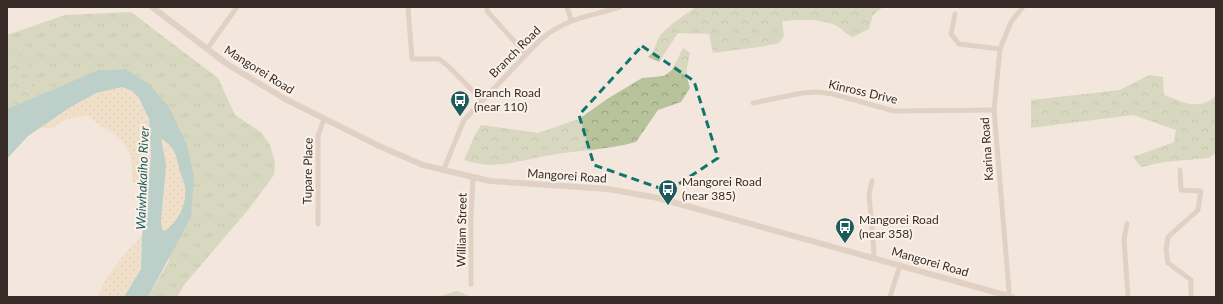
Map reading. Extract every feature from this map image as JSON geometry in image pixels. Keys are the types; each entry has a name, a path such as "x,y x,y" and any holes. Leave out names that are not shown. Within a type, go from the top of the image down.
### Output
{"street":[{"name":"Mangorei Road","path":"152,7 207,49 265,88 324,119 409,159 443,171 474,178 509,183 608,189 658,198 1010,296"},
{"path":"207,49 237,7"},
{"path":"408,7 412,59 439,59 482,100"},
{"path":"487,7 487,12 526,54"},
{"path":"567,7 571,20"},
{"name":"Branch Road","path":"443,171 464,120 526,54 552,30 571,20 620,7"},
{"name":"Karina Road","path":"1010,296 994,110 1000,50 1011,22 1023,7"},
{"path":"955,14 951,34 959,44 1000,50"},
{"name":"Kinross Drive","path":"753,103 802,93 817,92 833,94 894,111 994,110"},
{"name":"Tupare Place","path":"318,224 318,136 324,119"},
{"path":"1180,170 1181,190 1201,191 1200,205 1195,214 1168,237 1166,250 1168,263 1191,280 1191,297"},
{"name":"William Street","path":"471,284 471,216 474,178"},
{"path":"872,181 869,194 874,253 873,257"},
{"path":"1127,224 1124,239 1128,297"},
{"path":"890,297 900,265"}],"highlighted area":[{"path":"642,46 694,81 718,158 668,191 594,165 579,115"}],"green space":[{"path":"696,7 883,7 873,15 869,29 853,37 835,25 822,21 782,21 784,36 779,43 713,53 709,34 678,33 659,62 648,57 654,51 661,35"},
{"path":"131,12 218,78 235,115 261,132 270,145 275,163 274,175 248,210 184,285 177,297 148,297 169,261 148,83 126,69 98,70 7,109 7,35 65,15"},
{"path":"7,45 28,64 38,95 7,109"},
{"path":"683,48 690,53 686,74 690,88 681,102 658,110 636,142 625,145 551,155 508,164 487,165 464,160 481,125 538,133 579,119 607,99 642,78 664,76 672,70"},
{"path":"1149,75 1163,77 1164,95 1185,103 1204,103 1216,95 1216,153 1209,158 1164,162 1141,167 1133,157 1174,142 1176,130 1133,115 1031,128 1031,100 1120,90"},
{"path":"457,291 472,297 437,297"}],"sand":[{"path":"122,87 134,94 142,103 150,128 151,155 148,181 136,184 133,182 130,154 120,139 87,116 68,119 52,128 39,128 69,108 96,93"},
{"path":"160,138 169,144 178,160 185,188 185,201 181,212 174,223 165,231 162,229 161,220 166,165"},
{"path":"142,236 141,269 124,297 97,297 116,264"}],"water":[{"path":"126,69 148,83 169,107 187,145 194,177 191,217 148,297 124,297 141,269 142,236 151,156 149,119 139,98 132,91 122,87 96,93 69,108 28,136 7,159 7,109 98,70","holes":["161,138 166,141 175,152 186,193 181,212 174,223 165,231 162,229 161,220 166,165"]}],"place":[{"name":"Branch Road (near 110)","path":"460,117"},
{"name":"Mangorei Road (near 385)","path":"668,206"},
{"name":"Mangorei Road (near 358)","path":"845,244"}],"water label":[{"name":"Waiwhakaiho River","path":"142,178"}]}
